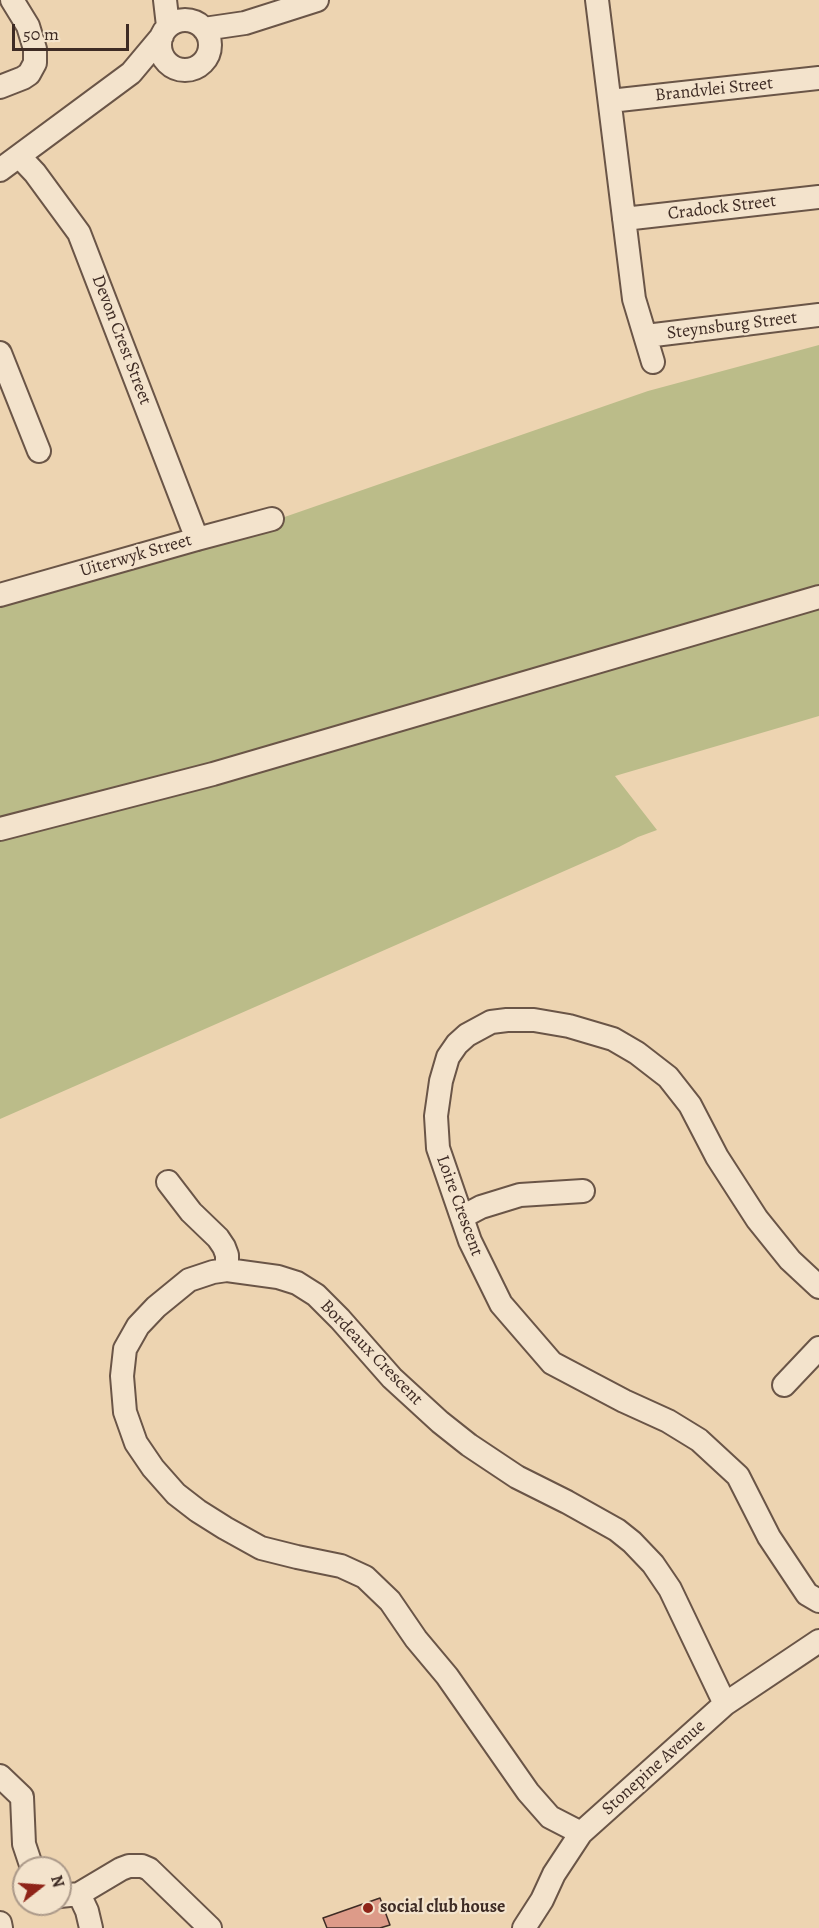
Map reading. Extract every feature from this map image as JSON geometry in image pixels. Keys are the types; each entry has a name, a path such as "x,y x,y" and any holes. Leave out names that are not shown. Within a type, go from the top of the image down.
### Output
{"street":[{"path":"0,87 24,78 35,63 35,49 24,19 12,0"},
{"path":"165,0 165,31 160,49 165,60 175,68"},
{"path":"177,0 209,36 209,54"},
{"path":"0,170 131,73 165,31 176,22 184,20 199,25 245,22 317,0"},
{"path":"597,0 634,299 652,362"},
{"path":"131,73 195,68 245,22"},
{"name":"Brandvlei Street","path":"609,101 819,78"},
{"name":"Devon Crest Street","path":"19,156 35,173 79,233 197,539"},
{"name":"Cradock Street","path":"624,219 819,197"},
{"name":"Steynsburg Street","path":"645,336 819,315"},
{"path":"0,353 39,451"},
{"name":"Uiterwyk Street","path":"0,595 272,519"},
{"path":"0,829 213,774 819,597"},
{"name":"Loire Crescent","path":"819,1287 790,1260 757,1219 717,1157 690,1105 668,1077 646,1059 613,1039 569,1026 534,1020 491,1022 467,1035 448,1057 441,1080 435,1116 438,1148 483,1271 501,1304 552,1363 668,1421 699,1440 738,1476 769,1537 807,1594 819,1601"},
{"path":"168,1182 191,1212 218,1238 227,1255 227,1270"},
{"path":"462,1217 481,1206 520,1195 583,1191"},
{"name":"Bordeaux Crescent","path":"581,1833 550,1817 528,1792 447,1676 416,1639 390,1601 365,1577 341,1566 261,1548 225,1528 176,1494 153,1468 136,1443 124,1412 122,1376 125,1349 138,1326 156,1307 189,1280 227,1270 278,1277 297,1283 316,1295 392,1378 469,1445 517,1477 617,1530 632,1542 653,1564 670,1589 725,1704"},
{"path":"784,1385 819,1348"},
{"name":"Stonepine Avenue","path":"524,1928 542,1900 554,1874 581,1833 725,1704 819,1641"},
{"path":"0,1776 20,1794 23,1801 24,1844 28,1856"},
{"path":"0,1794 15,1799 23,1808"},
{"path":"72,1894 121,1869 136,1865 142,1866 149,1869 210,1928"},
{"path":"72,1898 87,1911 91,1928"},
{"path":"0,1923 2,1928"}],"green space":[{"path":"819,345 819,716 615,776 657,830 0,1119 0,601 273,521 648,391"}],"building":[{"name":"social club house","path":"380,1898 390,1925 380,1928 327,1928 323,1918"}],"place":[{"name":"social club house","path":"368,1908"}]}
